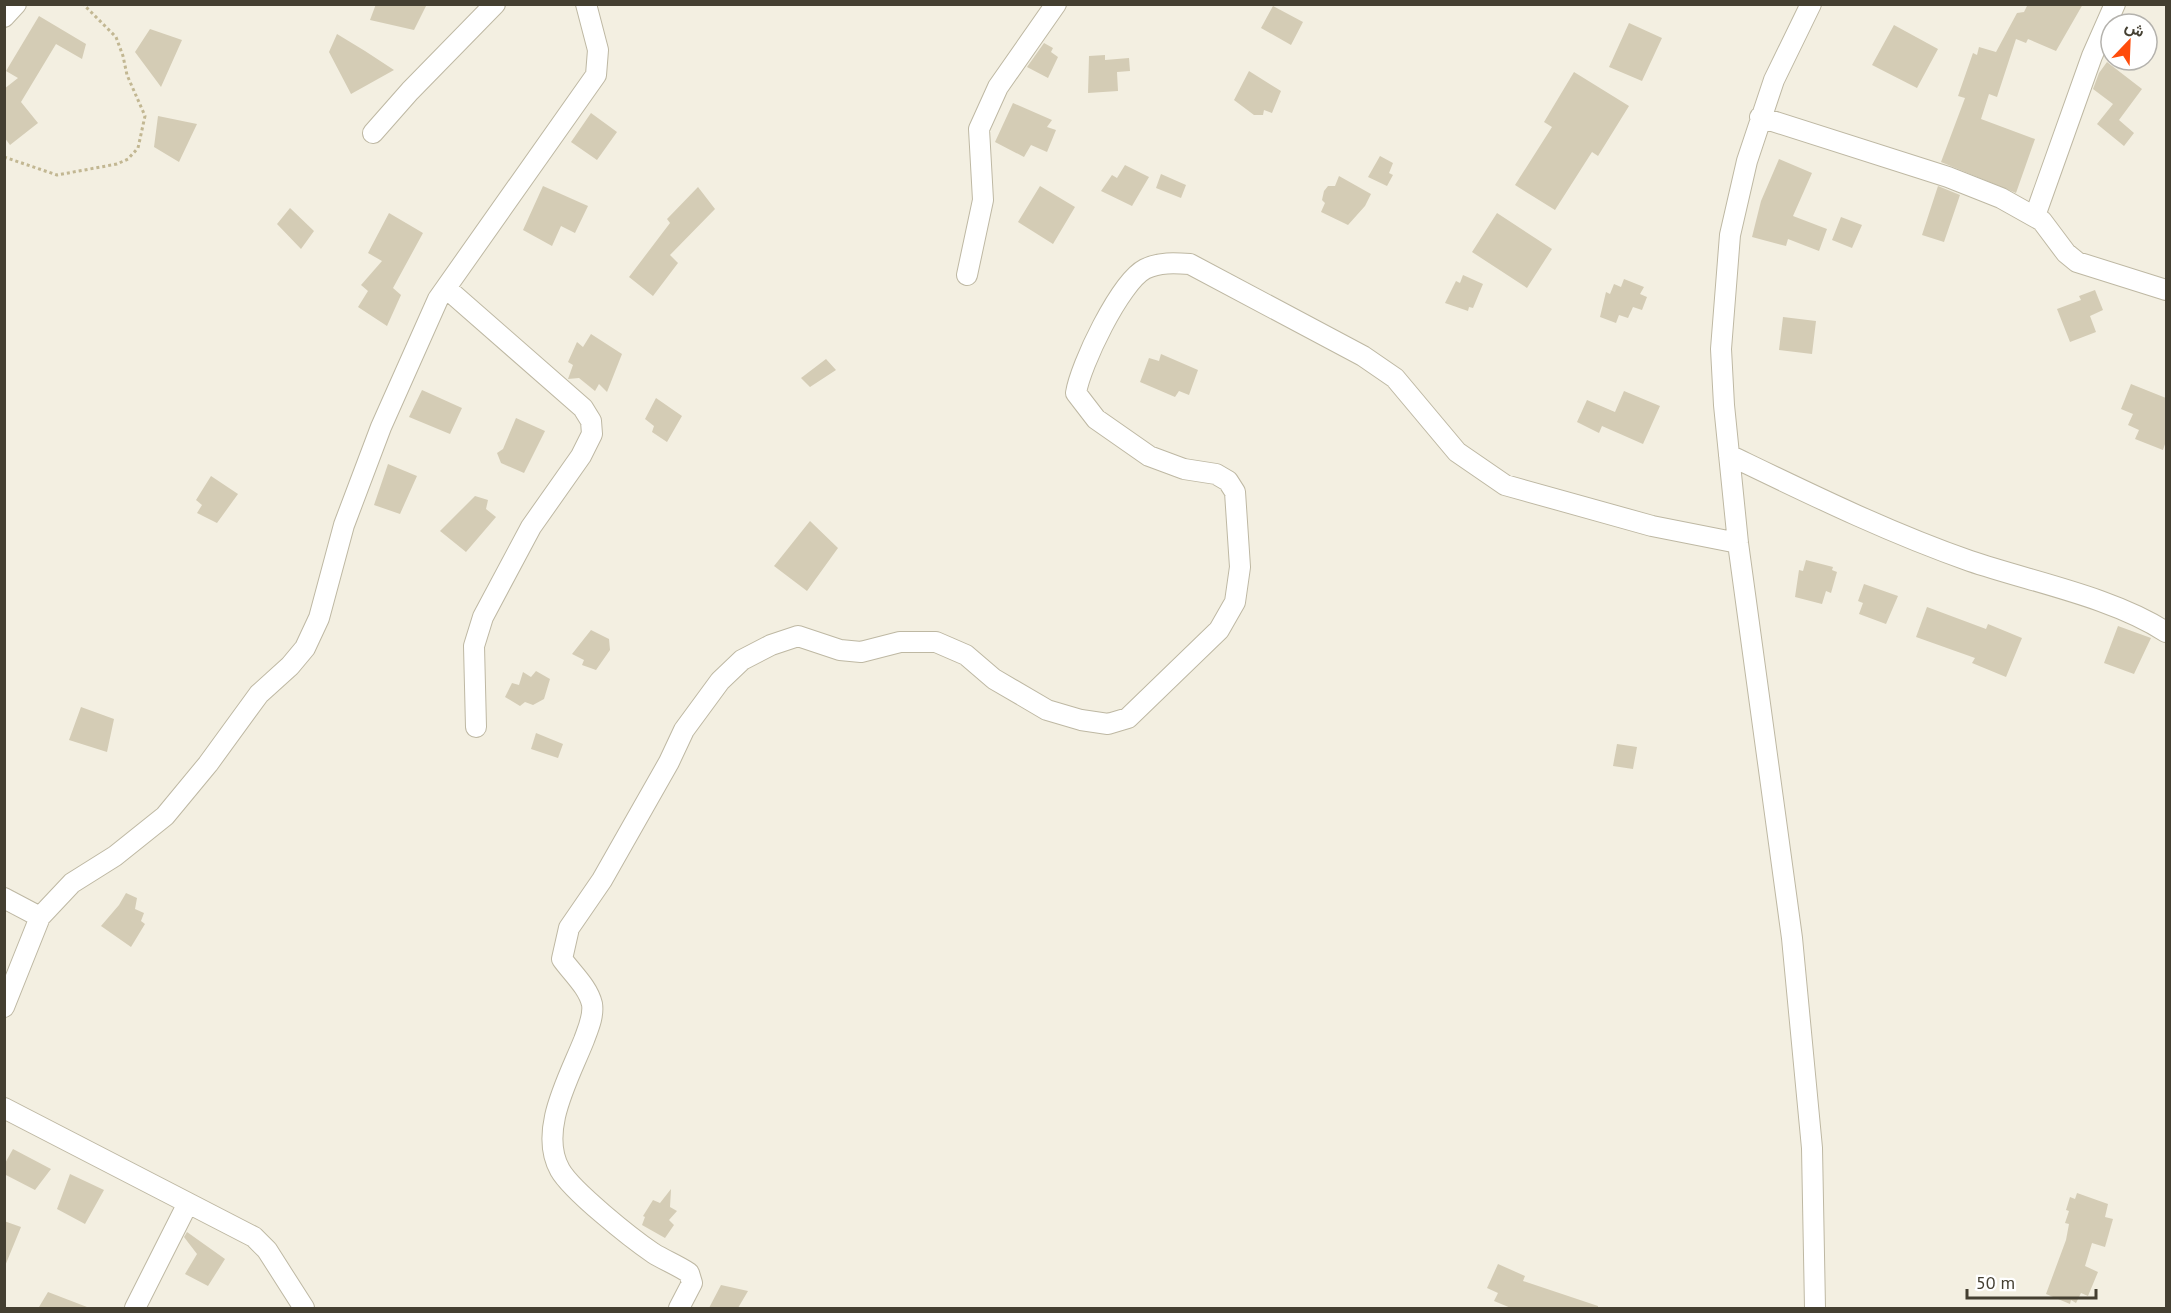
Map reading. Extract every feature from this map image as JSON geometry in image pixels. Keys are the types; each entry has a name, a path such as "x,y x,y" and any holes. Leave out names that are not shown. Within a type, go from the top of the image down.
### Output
{"street":[{"path":"4,17 16,4"},
{"path":"373,133 410,91 495,4"},
{"path":"4,1006 40,917 72,883 115,856 165,816 208,764 259,694 290,666 305,648 319,618 344,525 381,426 414,350 446,288 596,75 598,50 586,4"},
{"path":"967,275 983,200 979,129 998,87 1056,4"},
{"path":"1811,4 1774,80 1760,117 1736,202 1726,281 1721,349 1738,543 1792,938 1812,1148 1815,1308"},
{"path":"2035,216 2092,56 2115,4"},
{"path":"1760,117 1948,177 2001,198 2035,216 2048,227 2066,253 2077,262 2166,290"},
{"path":"679,1308 692,1283 689,1273 637,1241 573,1186 560,1170 550,1142 562,1095 590,1023 592,1007 587,990 562,959 569,928 602,880 669,762 684,730 720,681 742,660 771,645 798,636 840,650 861,652 900,642 936,642 966,655 994,679 1047,710 1081,720 1108,724 1128,718 1219,630 1235,602 1240,567 1235,492 1228,481 1216,474 1184,469 1149,456 1096,419 1076,393 1091,352 1124,287 1145,269 1168,263 1190,264 1363,356 1395,378 1457,452 1482,471 1505,484 1652,526 1738,543"},
{"path":"446,288 583,408 591,421 592,434 581,456 531,527 483,617 474,646 476,727"},
{"path":"1729,454 1883,526 1969,560 2136,616 2166,632"},
{"path":"4,898 40,917"},
{"path":"4,1108 254,1237 267,1250 304,1308"},
{"path":"135,1308 188,1203"}],"path":[{"path":"4,157 57,175 117,164 128,159 138,148 145,116 127,75 116,37 83,4"}],"building":[{"path":"376,4 427,4 414,30 370,20"},
{"path":"2028,4 2083,4 2056,51 2028,39 2026,43 2016,39 1997,97 1989,94 1981,119 2035,139 2016,193 1941,162 1965,98 1958,96 1973,53 1977,55 1979,47 1996,52 2017,13 2024,12"},
{"path":"1273,6 1303,22 1291,45 1261,28"},
{"path":"39,16 86,44 82,59 56,44 21,102 38,123 10,145 4,137 4,89 18,78 6,71"},
{"path":"1629,23 1662,38 1642,81 1609,67"},
{"path":"1894,25 1938,49 1917,88 1872,65"},
{"path":"150,29 182,40 161,87 135,52"},
{"path":"337,34 394,70 351,94 329,52"},
{"path":"1044,43 1053,48 1051,52 1058,57 1048,78 1027,67"},
{"path":"1105,55 1105,60 1129,58 1130,71 1117,72 1118,91 1088,93 1089,56"},
{"path":"1249,71 1281,91 1272,113 1264,110 1263,115 1254,115 1234,100"},
{"path":"1574,72 1629,106 1598,156 1592,152 1555,210 1515,185 1552,127 1544,122"},
{"path":"2120,72 2142,89 2119,120 2134,133 2124,146 2097,124 2113,104 2093,89 2099,73"},
{"path":"1013,103 1052,120 1047,127 1056,130 1047,152 1031,145 1024,157 995,142"},
{"path":"591,113 617,132 597,160 571,142"},
{"path":"158,116 197,124 179,162 154,147"},
{"path":"1380,156 1393,163 1389,173 1393,175 1387,186 1368,177"},
{"path":"1779,159 1812,173 1793,216 1827,229 1819,251 1788,239 1786,246 1752,237 1761,201"},
{"path":"1125,165 1149,177 1132,206 1101,191 1112,175 1117,178"},
{"path":"1161,174 1186,185 1181,198 1156,188"},
{"path":"1339,176 1371,194 1365,206 1348,225 1321,212 1325,203 1322,200 1324,191 1328,186 1335,186"},
{"path":"543,186 588,206 575,233 561,226 552,246 523,230"},
{"path":"1040,186 1075,207 1053,244 1018,222"},
{"path":"1938,186 1960,195 1944,242 1922,235"},
{"path":"698,187 715,209 670,255 678,263 653,296 629,277 670,223 667,219"},
{"path":"290,208 314,231 301,249 277,224"},
{"path":"389,213 423,233 393,288 401,295 387,326 358,307 368,291 361,285 382,261 368,253"},
{"path":"1497,213 1552,249 1527,288 1472,252"},
{"path":"1841,217 1862,225 1852,248 1832,240"},
{"path":"1463,275 1483,284 1473,308 1469,307 1468,311 1445,303 1456,281 1460,283"},
{"path":"1624,279 1644,287 1640,294 1647,297 1642,310 1633,307 1628,318 1619,315 1616,323 1600,317 1606,292 1610,294 1614,284 1621,287"},
{"path":"2095,290 2103,310 2090,316 2096,332 2070,342 2057,309 2081,300 2079,296"},
{"path":"1783,317 1816,321 1812,354 1779,350"},
{"path":"591,334 622,354 607,392 599,384 595,391 579,378 568,379 573,365 568,362 577,342 583,347"},
{"path":"1161,354 1198,370 1189,395 1179,391 1175,397 1140,382 1149,358 1159,361"},
{"path":"826,359 836,370 810,387 801,378"},
{"path":"2131,384 2166,398 2166,441 2163,450 2135,439 2139,430 2128,425 2133,414 2121,409"},
{"path":"422,390 462,408 450,434 409,417"},
{"path":"1624,391 1660,406 1643,444 1602,426 1599,433 1577,422 1587,400 1615,412"},
{"path":"656,398 682,416 667,442 652,432 654,426 645,419"},
{"path":"516,418 545,431 524,473 501,463 497,453 503,449"},
{"path":"388,464 417,476 400,514 374,505"},
{"path":"211,476 238,494 217,523 197,513 202,505 196,500"},
{"path":"475,496 488,500 486,509 496,517 466,552 440,531"},
{"path":"810,521 838,548 807,591 774,566"},
{"path":"1806,560 1833,567 1832,570 1837,572 1831,593 1826,591 1822,604 1795,597 1799,570 1803,571"},
{"path":"1864,584 1898,596 1886,624 1859,614 1863,603 1858,601"},
{"path":"1927,607 1986,629 1988,624 2022,638 2006,677 1972,663 1975,658 1916,637"},
{"path":"2118,626 2151,638 2134,674 2104,663"},
{"path":"591,630 609,639 610,650 596,670 582,665 584,660 572,654"},
{"path":"536,671 550,679 544,699 533,705 525,702 520,706 505,697 512,683 519,685 523,672 531,677"},
{"path":"81,707 114,719 107,752 69,740"},
{"path":"536,733 563,744 558,758 531,749"},
{"path":"1617,744 1637,747 1633,769 1613,766"},
{"path":"126,893 137,898 135,909 144,913 141,921 145,924 131,947 101,926"},
{"path":"13,1149 51,1169 35,1190 4,1174 4,1165"},
{"path":"70,1174 104,1190 85,1224 57,1209"},
{"path":"671,1189 670,1207 677,1211 669,1220 674,1225 665,1238 642,1225 645,1217 643,1216 653,1200 660,1203"},
{"path":"2077,1193 2108,1204 2105,1217 2113,1219 2105,1247 2092,1243 2085,1266 2098,1272 2088,1296 2081,1293 2076,1303 2071,1300 2070,1304 2046,1294 2066,1240 2069,1224 2065,1223 2069,1211 2066,1210 2070,1197 2075,1199"},
{"path":"4,1221 21,1227 5,1266 4,1266"},
{"path":"187,1232 225,1259 208,1286 185,1274 197,1254 184,1237"},
{"path":"1498,1264 1525,1276 1523,1281 1598,1306 1598,1308 1511,1308 1494,1301 1498,1293 1487,1288"},
{"path":"721,1285 748,1291 738,1308 709,1308"},
{"path":"48,1292 87,1307 87,1308 39,1307"}]}
